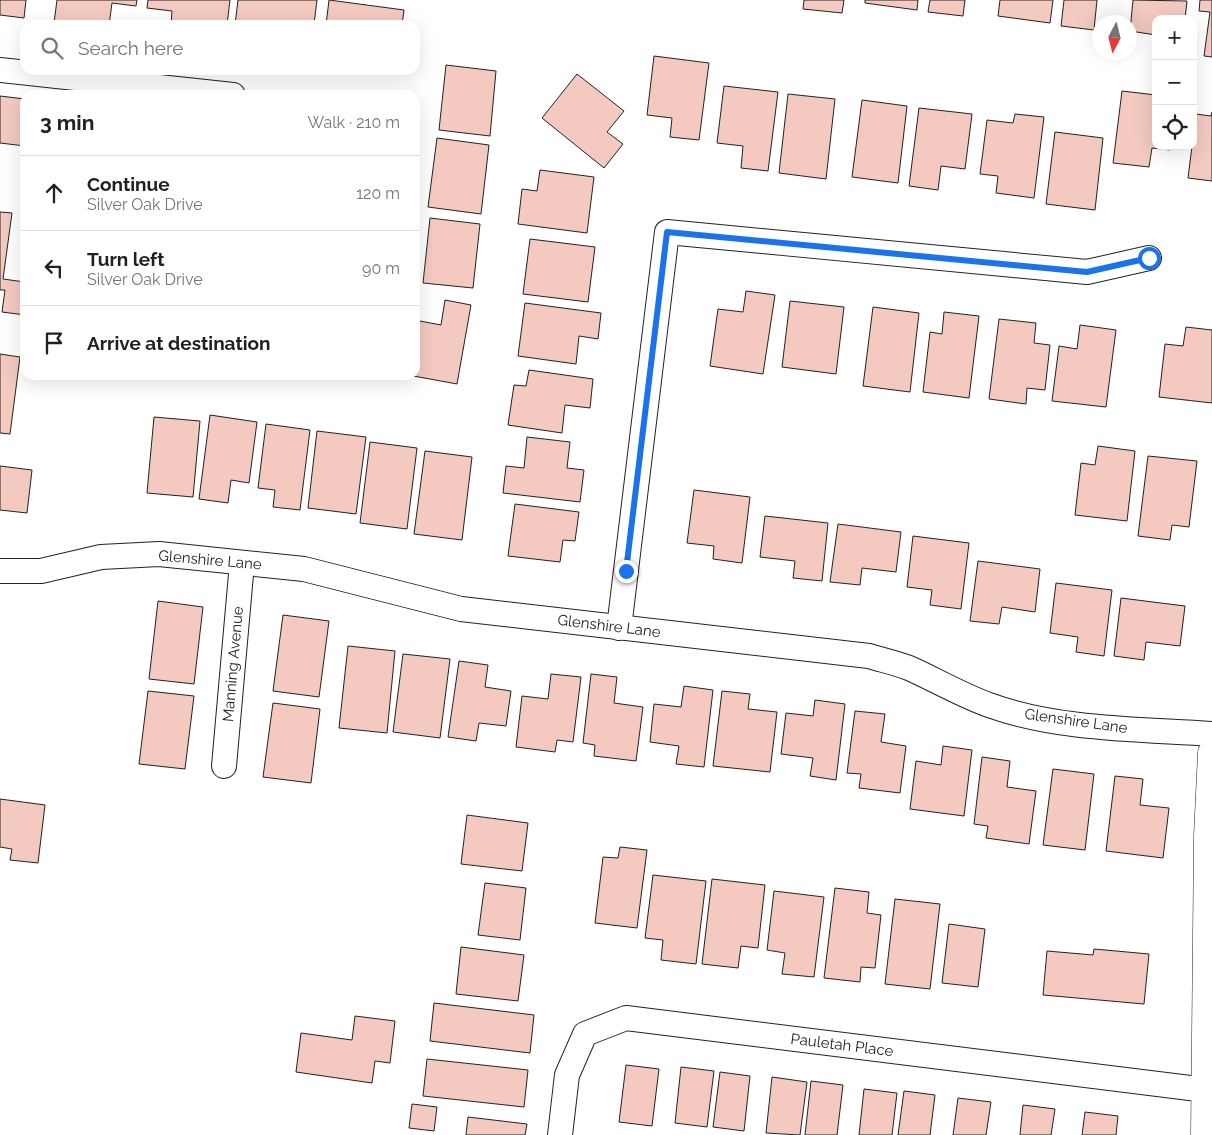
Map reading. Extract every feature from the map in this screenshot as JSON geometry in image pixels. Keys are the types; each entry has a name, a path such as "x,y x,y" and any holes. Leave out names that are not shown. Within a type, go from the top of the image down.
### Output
{"street":[{"path":"0,70 20,72"},
{"path":"40,75 161,90"},
{"path":"619,628 667,232 1087,272 1149,258"},
{"name":"Glenshire Lane","path":"0,571 41,571 102,557 159,554 304,569 461,608 868,656 908,668 956,692 990,705 1032,717 1077,724 1212,734"},
{"name":"Manning Avenue","path":"224,766 242,562"},
{"path":"1205,1135 1208,845 1212,753"},
{"name":"Pauletah Place","path":"560,1135 566,1075 585,1034 626,1018 1206,1090"}],"building":[{"path":"0,0 26,0 24,18 0,15"},
{"path":"57,0 137,0 136,6 112,3 110,20 54,20"},
{"path":"148,0 230,0 228,20 171,20 172,11 147,8"},
{"path":"238,0 317,0 314,20 236,20"},
{"path":"329,0 404,10 403,20 327,20"},
{"path":"804,0 844,0 842,13 803,9"},
{"path":"865,0 918,0 917,10 865,3"},
{"path":"930,0 965,0 963,16 928,12"},
{"path":"1000,0 1053,0 1050,23 998,16"},
{"path":"1064,0 1097,0 1096,15 1092,15 1092,30 1061,26"},
{"path":"1133,0 1187,1 1185,15 1152,15 1152,34 1137,32 1137,15 1132,15"},
{"path":"1200,0 1212,0 1212,57 1204,56 1210,12 1199,11"},
{"path":"654,56 709,63 699,140 670,137 672,118 647,115"},
{"path":"446,65 496,71 490,136 439,130"},
{"path":"577,74 624,111 607,132 623,144 604,168 542,118"},
{"path":"724,86 778,92 768,171 741,168 743,146 717,143"},
{"path":"1122,91 1152,95 1152,148 1149,167 1113,163"},
{"path":"788,94 835,99 826,179 779,173"},
{"path":"0,96 20,98 20,145 0,143"},
{"path":"862,100 907,106 898,183 852,177"},
{"path":"919,108 972,114 965,169 941,166 938,190 909,186"},
{"path":"1212,112 1212,181 1188,178 1192,150 1197,150 1197,114 1211,116"},
{"path":"1015,114 1044,117 1034,198 996,193 998,176 980,174 987,120 1013,123"},
{"path":"1055,132 1103,138 1095,210 1046,204"},
{"path":"437,138 489,145 481,214 428,207"},
{"path":"540,170 594,177 587,233 518,224 522,189 537,191"},
{"path":"0,212 12,213 3,279 20,281 20,314 2,312 5,290 0,290"},
{"path":"430,218 480,224 473,288 423,283"},
{"path":"530,239 595,247 588,302 523,294"},
{"path":"746,291 775,295 763,374 710,366 718,309 743,312"},
{"path":"445,300 471,305 457,384 420,377 420,321 441,325"},
{"path":"790,301 844,307 836,374 782,367"},
{"path":"525,303 601,313 598,339 579,336 576,364 518,356"},
{"path":"873,307 919,313 910,392 863,386"},
{"path":"944,312 979,316 969,398 923,392 930,332 942,334"},
{"path":"999,319 1036,323 1034,343 1050,345 1045,390 1027,388 1026,404 989,399"},
{"path":"1080,325 1116,330 1106,407 1052,401 1059,346 1077,349"},
{"path":"1186,327 1212,330 1212,403 1159,397 1165,344 1183,346"},
{"path":"0,354 20,357 10,434 0,433"},
{"path":"529,370 593,379 590,408 565,405 562,433 508,425 514,385 526,386"},
{"path":"210,415 257,422 249,483 231,480 228,503 199,499"},
{"path":"154,417 200,421 193,497 147,493"},
{"path":"266,424 310,430 300,510 273,507 275,490 258,488"},
{"path":"317,431 366,437 356,514 308,508"},
{"path":"527,437 570,442 567,468 584,470 580,502 503,493 506,466 524,468"},
{"path":"370,442 417,448 407,529 360,523"},
{"path":"1098,446 1135,451 1127,521 1075,515 1081,463 1095,465"},
{"path":"425,451 472,457 462,540 414,534"},
{"path":"1148,456 1197,461 1189,527 1172,525 1170,540 1138,536"},
{"path":"0,466 32,470 27,513 0,510"},
{"path":"694,490 750,497 742,563 713,559 714,546 687,543"},
{"path":"515,504 579,512 575,541 563,540 560,562 508,556"},
{"path":"765,516 828,523 822,581 793,578 795,561 760,557"},
{"path":"838,524 901,532 896,572 862,568 860,585 830,582"},
{"path":"913,536 969,543 961,609 930,605 932,590 907,587"},
{"path":"978,561 1040,569 1035,612 1002,607 999,624 970,621"},
{"path":"1056,583 1112,590 1104,656 1076,652 1078,637 1050,633"},
{"path":"1121,598 1185,606 1180,646 1146,642 1144,660 1114,656"},
{"path":"158,601 203,607 194,684 149,679"},
{"path":"283,615 329,621 319,697 273,691"},
{"path":"348,646 395,651 387,733 339,728"},
{"path":"403,654 450,659 440,738 393,732"},
{"path":"459,661 488,665 485,687 511,691 506,726 479,723 476,741 448,737"},
{"path":"551,674 581,677 573,742 557,740 555,752 516,747 522,696 548,699"},
{"path":"591,674 617,677 614,703 643,707 636,761 594,756 595,745 583,743"},
{"path":"684,686 713,690 704,767 676,764 679,746 650,742 654,704 681,707"},
{"path":"148,691 194,696 185,769 139,764"},
{"path":"722,691 750,694 748,709 777,712 770,772 713,766"},
{"path":"815,700 845,704 836,780 810,776 813,758 781,754 786,713 813,716"},
{"path":"273,703 320,709 311,783 263,777"},
{"path":"855,711 885,714 881,742 906,746 900,793 859,788 861,774 847,773"},
{"path":"943,746 972,750 964,816 910,809 916,761 941,765"},
{"path":"982,757 1010,761 1007,787 1036,791 1029,844 986,838 988,826 974,824"},
{"path":"1053,769 1094,774 1085,850 1043,845"},
{"path":"1115,776 1143,779 1140,805 1169,808 1163,858 1106,851"},
{"path":"0,799 45,805 38,863 10,860 12,849 0,847"},
{"path":"467,815 528,823 522,871 461,864"},
{"path":"620,847 647,850 637,928 595,923 603,857 618,858"},
{"path":"653,875 706,881 696,964 661,960 663,940 645,938"},
{"path":"712,879 765,885 758,948 741,946 738,968 702,964"},
{"path":"485,883 526,888 520,940 478,935"},
{"path":"835,888 869,892 867,913 881,915 875,968 861,967 860,982 824,978"},
{"path":"774,891 824,897 814,977 782,974 785,953 767,950"},
{"path":"895,899 940,904 930,989 885,984"},
{"path":"949,924 985,929 978,987 942,983"},
{"path":"461,947 524,955 518,1001 456,994"},
{"path":"1094,949 1149,954 1144,1004 1043,995 1047,951 1093,955"},
{"path":"434,1003 534,1015 530,1053 430,1041"},
{"path":"355,1016 395,1021 390,1063 375,1061 372,1083 296,1072 301,1033 352,1040"},
{"path":"427,1059 528,1070 524,1107 423,1096"},
{"path":"626,1065 659,1069 652,1126 619,1122"},
{"path":"681,1067 714,1071 707,1127 675,1123"},
{"path":"720,1072 750,1076 744,1131 713,1127"},
{"path":"772,1077 807,1082 800,1135 766,1133"},
{"path":"811,1081 843,1085 837,1135 805,1135"},
{"path":"864,1089 897,1093 892,1135 859,1135"},
{"path":"904,1091 935,1095 930,1135 898,1135"},
{"path":"958,1098 991,1102 986,1135 953,1135"},
{"path":"412,1104 437,1107 434,1131 409,1128"},
{"path":"1023,1105 1055,1109 1051,1135 1020,1135"},
{"path":"1085,1112 1118,1116 1116,1135 1082,1135"},
{"path":"468,1117 527,1124 525,1135 466,1135"}],"route":[{"path":"626,571 667,232 1087,272 1149,258"}]}
